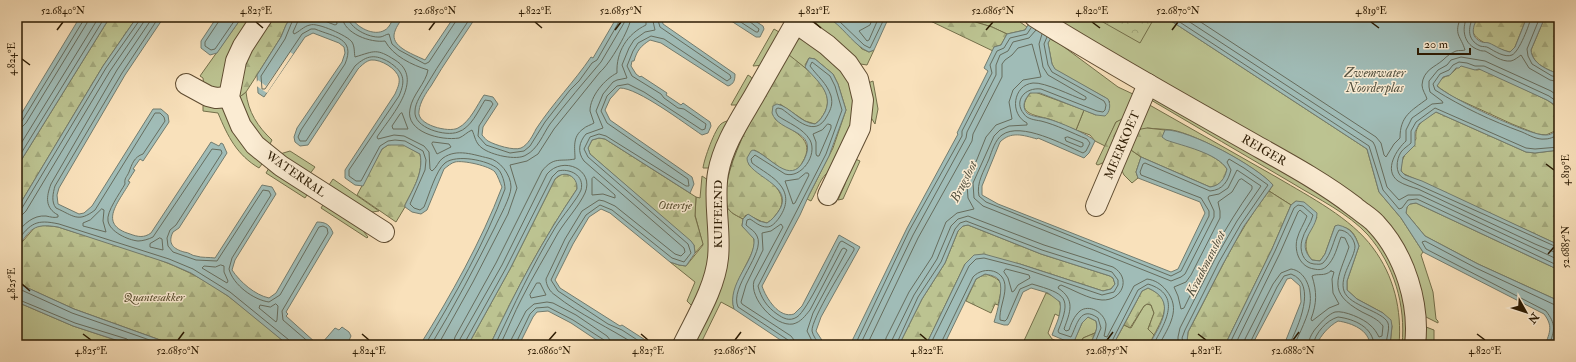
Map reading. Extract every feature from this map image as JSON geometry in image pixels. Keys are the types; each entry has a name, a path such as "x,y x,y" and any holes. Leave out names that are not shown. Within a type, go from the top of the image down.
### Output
{"street":[{"path":"186,84 212,97 229,97 236,61 243,46 262,17"},
{"name":"REIGER","path":"1035,17 1332,190 1376,224 1395,250 1405,271 1415,315 1415,345"},
{"name":"KUIFEEND","path":"683,345 711,286 718,260 716,198 718,174 724,152 740,120 798,20 848,64 858,79 863,100 860,128 828,194"},
{"name":"MEERKOET","path":"1096,206 1148,84"},
{"name":"WATERRAL","path":"229,97 241,126 255,145 281,166 384,232"}],"green space":[{"path":"110,17 137,17 103,66 17,209 17,167"},
{"path":"242,17 255,17 225,85 219,91 204,86 203,78 200,76"},
{"path":"269,17 291,17 281,37 246,92 237,99 239,69"},
{"path":"807,17 836,17 834,21 862,49 869,52 874,50 867,65 854,63 812,29"},
{"path":"922,17 959,17 992,27 1007,34 1001,45 994,47 993,51"},
{"path":"959,17 1011,17 1022,20 1020,22 1027,27 1025,30 1007,34 992,27"},
{"path":"1063,17 1165,17 1367,149 1379,192 1401,218 1423,252 1421,255 1433,292 1436,319 1438,323 1424,316 1396,241 1060,22"},
{"path":"1094,17 1142,17 1152,22 1140,43"},
{"path":"1478,17 1527,17 1515,47 1510,52 1489,45 1475,36 1473,28"},
{"path":"1545,17 1559,17 1559,74 1541,66 1532,55 1531,50"},
{"path":"774,29 779,32 765,65 753,66"},
{"path":"802,38 819,45 829,53 842,66 849,77 855,98 855,109 850,130 831,171 827,173 819,184 811,201 807,199 833,148 846,110 838,84 833,74 815,59 809,58 805,65 809,71 787,54 746,128 730,171 726,190 728,208 734,214 743,219 742,226 754,240 752,253 735,290 733,300 734,309 721,302 700,345 697,345 691,340 711,299 720,273 724,246 722,187 729,154 785,52 795,40"},
{"path":"1050,39 1060,44 1118,87 1135,95 1126,119 1116,122 1105,146 1095,141 1090,135 1076,130 1084,110 1096,115 1110,102 1106,98 1055,70 1052,64 1048,43"},
{"path":"788,54 817,79 823,87 827,103 825,112 820,120 815,124 805,121 780,104 775,119 795,132 805,141 807,147 806,154 799,168 790,172 781,169 754,150 749,165 768,179 779,191 782,198 782,205 776,215 767,223 746,215 743,219 732,212 727,206 726,190 730,171 737,150 747,128"},
{"path":"1461,65 1477,70 1482,69 1547,100 1558,110 1560,118 1555,131 1546,135 1537,134 1453,97 1438,87 1437,85 1441,80"},
{"path":"748,75 751,77 753,82 737,105 731,105"},
{"path":"873,81 878,109 875,124 867,111 868,83"},
{"path":"246,92 251,113 262,130 272,140 270,144 263,145 257,141 237,99"},
{"path":"1035,92 1084,110 1076,130 1028,112 1024,105 1030,93"},
{"path":"1157,98 1298,178 1370,228 1401,280 1409,345 1402,345 1403,330 1400,301 1391,272 1377,247 1360,227 1332,207 1151,100"},
{"path":"206,102 224,107 262,158 262,164 259,168 251,163 234,145 218,113 203,111 203,106"},
{"path":"1146,103 1316,201 1342,218 1364,237 1373,248 1386,270 1395,294 1398,306 1400,332 1399,345 1390,345 1392,326 1383,313 1357,299 1347,290 1347,281 1359,246 1351,231 1335,226 1325,254 1320,261 1312,260 1308,255 1306,244 1309,233 1317,217 1296,201 1291,205 1269,191 1273,185 1254,169 1226,152 1183,133 1172,130 1147,128 1131,150 1141,157 1136,172 1138,178 1132,183 1124,175 1119,165"},
{"path":"1436,112 1526,152 1535,153 1559,150 1559,245 1402,173 1401,168 1403,159 1416,139 1417,129 1421,122"},
{"path":"1126,119 1109,160 1098,165 1096,164 1116,122"},
{"path":"730,120 713,168 703,168 716,132 722,123"},
{"path":"1147,128 1165,130 1163,137 1215,158 1227,169 1222,181 1217,185 1210,187 1141,157 1131,150 1134,136 1141,129"},
{"name":"Ottertje","path":"599,138 605,139 696,197 695,216 703,244 695,253 694,245 590,154 588,148 592,140"},
{"path":"403,144 420,154 421,161 417,180 405,207 396,222 357,195 382,149 388,145"},
{"path":"290,151 315,167 309,175 280,154"},
{"path":"851,157 860,161 843,199 838,200 845,184 843,174"},
{"path":"269,168 310,190 305,198 266,173"},
{"path":"562,174 569,175 574,178 577,189 530,265 490,345 468,345 510,269 555,179"},
{"path":"702,176 708,180 711,259 696,306 691,305 687,301 695,282 670,262 686,266 703,245 695,215 696,197 700,198"},
{"path":"333,179 379,211 366,213 329,185"},
{"path":"1269,191 1291,205 1272,249 1225,345 1189,345 1187,342 1188,332 1216,278 1235,242"},
{"path":"326,200 361,222 364,232 368,237 367,238 321,208"},
{"path":"1416,203 1559,270 1559,301 1478,264 1425,236 1406,213 1407,207 1410,204"},
{"name":"Quantesakker","path":"45,225 58,227 125,248 158,259 190,273 217,288 288,345 174,345 74,309 21,285 17,283 17,248 35,227"},
{"path":"968,225 1041,254 1110,276 1113,278 1115,284 1111,289 1103,291 1020,264 965,264 926,345 899,345 922,299 945,263 958,231 963,226"},
{"path":"985,274 992,276 999,281 1001,285 998,305 995,304 991,313 966,301 976,279"},
{"path":"1148,288 1156,292 1164,303 1163,315 1154,335 1148,329 1154,313 1151,305 1147,304 1144,306 1130,328 1124,325 1142,291"},
{"path":"1046,293 1057,299 1060,304 1059,316 1055,314 1048,333 1052,339 1065,345 1022,345"},
{"path":"17,302 73,326 131,345 17,345"},
{"path":"1147,304 1151,305 1154,313 1148,329 1154,335 1149,345 1113,345 1124,325 1131,328 1144,306"},
{"path":"1088,317 1096,321 1097,328 1095,333 1083,338 1080,345 1068,345 1069,342 1073,343 1082,323"},
{"path":"1426,327 1434,330 1434,345 1421,345 1422,329"},
{"path":"1095,333 1090,345 1080,345 1083,338"}],"water":[{"path":"80,17 110,17 17,167 17,121"},
{"path":"137,17 164,17 125,75 59,188 57,195 58,204 79,214 84,213 92,206 153,109 161,109 168,115 169,122 143,161 140,159 133,169 135,170 128,181 130,182 116,205 113,218 115,224 120,230 136,236 148,235 151,233 211,142 219,146 221,143 223,144 227,153 179,228 173,232 171,236 172,245 177,249 195,256 215,258 262,185 272,187 276,194 235,260 232,270 248,287 258,294 269,298 276,293 317,222 327,224 333,233 286,312 288,314 286,316 316,343 322,343 335,328 339,330 342,327 349,332 351,336 347,345 288,345 228,296 191,273 168,263 58,227 43,226 33,229 17,248 17,209 103,66"},
{"path":"217,17 242,17 217,53 210,55 201,48 201,41"},
{"path":"291,17 351,17 353,21 366,30 371,32 381,32 386,29 394,17 403,17 395,30 394,35 397,44 405,50 425,60 454,17 476,17 425,95 419,111 419,116 434,127 441,129 458,128 466,122 484,95 493,97 498,104 483,127 482,135 491,143 509,148 518,149 524,147 549,110 591,57 593,58 617,17 661,17 663,24 735,74 734,82 728,86 661,43 650,40 644,44 636,54 631,66 640,77 641,76 667,93 666,95 681,105 683,103 710,122 711,126 708,133 702,135 649,100 638,94 620,88 610,99 605,110 610,120 692,177 694,184 690,193 605,139 599,138 592,140 588,148 590,154 694,245 695,253 686,266 670,262 610,213 601,209 589,217 573,244 555,280 560,288 620,326 622,325 650,343 650,345 604,345 571,323 548,311 537,312 519,345 490,345 530,265 577,189 577,184 573,177 566,174 555,179 510,269 468,345 420,345 465,268 485,228 502,187 495,172 492,170 476,164 455,162 444,169 427,210 421,214 412,212 405,207 405,205 419,174 421,161 420,154 403,145 388,145 382,149 363,186 355,185 345,178 345,170 395,94 399,84 398,75 392,68 375,60 367,61 358,69 308,145 300,146 295,142 294,137 297,128 342,62 345,53 344,47 339,43 313,33 305,37 264,97 258,93 257,75 281,37"},
{"path":"725,17 749,17 763,26 764,29 760,37 756,37"},
{"path":"836,17 847,17 856,21 861,21 866,17 889,17 874,50 869,52 859,46 833,21"},
{"path":"1033,17 1063,17 1048,43 1052,64 1055,69 1108,99 1110,108 1105,116 1096,115 1040,93 1030,93 1024,103 1024,108 1027,113 1066,125 1087,135 1095,141 1089,153 1084,158 1038,138 1017,135 1008,136 1000,142 982,186 982,195 998,204 1171,272 1178,269 1205,213 1200,202 1138,178 1136,172 1141,157 1210,187 1217,185 1222,181 1227,169 1222,163 1208,154 1166,140 1162,137 1165,130 1176,131 1206,142 1222,150 1239,159 1265,177 1273,185 1244,226 1223,264 1188,332 1187,342 1189,345 1149,345 1161,322 1164,314 1164,306 1157,293 1148,288 1142,291 1113,345 1090,345 1097,324 1096,321 1088,317 1082,323 1073,344 1052,335 1059,315 1060,302 1048,293 1031,288 1023,292 1008,325 994,322 1000,300 1001,288 999,280 993,276 985,274 976,279 944,345 926,345 965,264 974,255 984,254 1020,264 1103,291 1111,289 1115,284 1113,278 1110,276 1041,254 968,225 963,226 958,231 945,263 922,299 899,345 850,345 907,228 958,134 957,133 988,71 984,68 994,47 1001,45 1007,34 1025,30"},
{"name":"Zwemwater Noorderplas","path":"1165,17 1478,17 1473,31 1475,37 1482,42 1489,43 1510,52 1515,47 1527,17 1545,17 1531,50 1537,63 1559,74 1559,110 1555,105 1547,100 1479,69 1475,70 1461,66 1456,68 1450,75 1443,77 1437,86 1473,107 1525,130 1546,135 1553,133 1559,124 1559,150 1535,153 1526,152 1436,112 1419,124 1415,132 1415,145 1403,157 1401,171 1405,175 1422,181 1559,245 1559,270 1416,203 1410,204 1407,207 1406,213 1425,236 1478,264 1559,301 1559,345 1545,345 1550,326 1544,314 1423,252 1401,218 1379,192 1367,149"},
{"path":"809,58 815,59 833,74 838,84 846,110 829,156 800,215 762,286 764,291 778,311 788,315 794,314 802,306 839,235 860,247 821,317 816,331 825,345 788,345 734,309 733,300 737,282 751,256 754,239 742,226 743,219 748,214 759,221 767,223 778,212 782,203 781,195 777,188 754,170 749,164 747,158 753,150 780,167 793,171 798,168 804,160 807,150 807,142 796,132 776,119 772,113 773,106 777,104 787,108 805,121 815,124 825,112 827,105 826,93 819,82 805,67"},
{"path":"1296,201 1304,202 1317,213 1305,247 1312,260 1320,261 1325,254 1335,226 1338,225 1346,228 1356,238 1359,246 1347,281 1347,290 1357,299 1383,313 1391,320 1392,326 1390,345 1370,345 1367,335 1359,328 1349,323 1338,321 1326,331 1316,345 1284,345 1301,302 1300,286 1291,278 1287,279 1252,345 1225,345 1272,249 1291,205"},
{"path":"17,283 74,309 174,345 131,345 73,326 17,302"}],"pier":[{"path":"290,52 293,54 267,93 255,85 258,80 266,86"}],"water label":[{"name":"Brugsloot","path":"963,181"},
{"name":"Kraakmansloot","path":"1205,263"}]}
